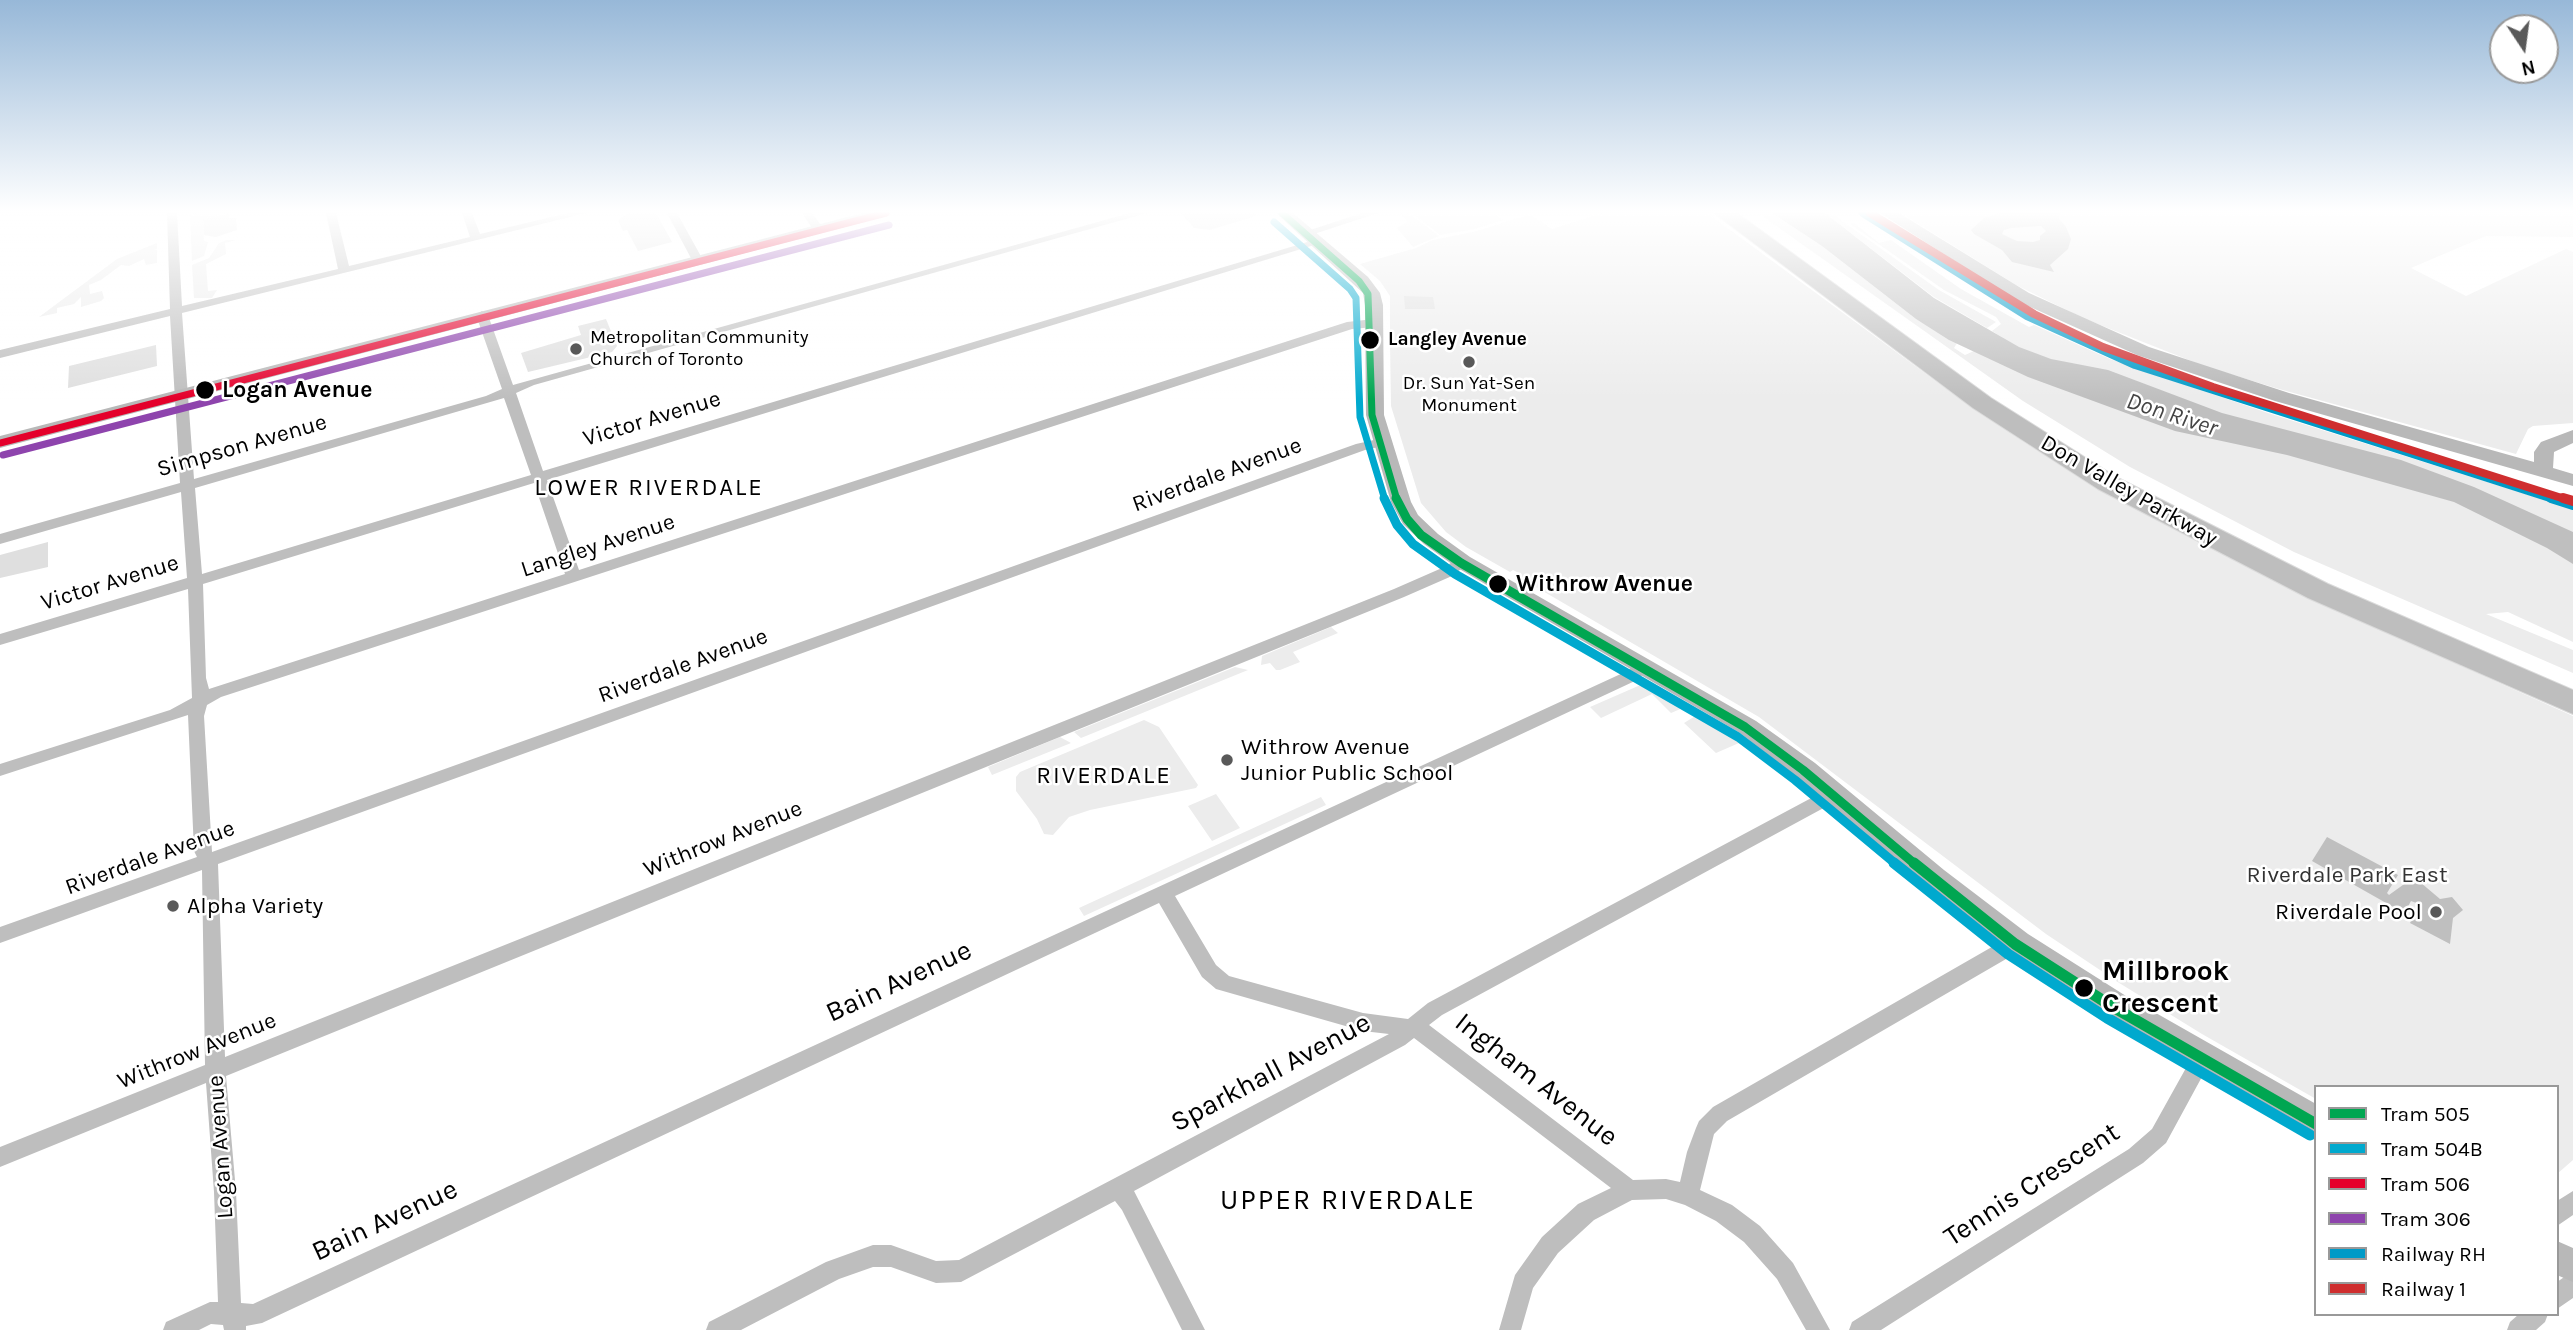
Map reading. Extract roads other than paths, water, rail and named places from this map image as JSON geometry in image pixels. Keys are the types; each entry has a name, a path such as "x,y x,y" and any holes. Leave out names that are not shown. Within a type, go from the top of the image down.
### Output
{"highway":[{"name":"Don Valley Parkway","path":"1808,275 1982,403 2107,483 2271,569 2573,703"},
{"name":"Don Valley Parkway","path":"1830,275 1990,390 2110,466 2284,557 2573,684"}],"main road":[{"path":"0,442 639,275"},
{"path":"1354,275 1369,289 1373,301 1373,404 1399,497 1410,519 1442,549 1748,727 1836,793 1935,878 2018,942 2203,1056 2314,1119"},
{"path":"1988,275 2024,297 2143,351 2282,397 2573,480"},
{"path":"2543,470 2544,452 2548,446 2573,436"}],"street":[{"name":"Logan Avenue","path":"175,275 195,581 198,678 202,692 196,716 203,851 211,869 215,1070 225,1192 228,1296 234,1322"},
{"path":"0,354 323,275"},
{"name":"Simpson Avenue","path":"0,539 491,399 589,365 916,275"},
{"name":"Victor Avenue","path":"0,640 537,478 1190,275"},
{"path":"482,316 574,578"},
{"name":"Langley Avenue","path":"0,770 176,714 215,693 1351,325 1374,323"},
{"name":"Riverdale Avenue","path":"0,935 1361,447 1383,442"},
{"name":"Withrow Avenue","path":"0,1157 1386,598 1447,572 1463,562"},
{"name":"Bain Avenue","path":"174,1330 210,1313 234,1322 254,1315 1631,676 1644,666"},
{"name":"Sparkhall Avenue","path":"717,1330 834,1270 873,1256 891,1256 936,1272 961,1270 1398,1039 1435,1009 1836,793"},
{"name":"Ingham Avenue","path":"1163,892 1209,971 1223,983 1363,1022 1412,1028 1436,1038 1630,1190"},
{"path":"1688,1195 1706,1128 1720,1114 2018,942"},
{"name":"Tennis Crescent","path":"1860,1330 2136,1156 2159,1136 2203,1056"},
{"path":"1118,1188 1130,1203 1193,1329"},
{"path":"1510,1330 1512,1313 1523,1283 1550,1245 1586,1212 1630,1190 1666,1189 1688,1195 1724,1213 1752,1234 1785,1271 1819,1330"},
{"path":"2559,1213 2573,1201"},
{"path":"2559,1296 2573,1282"},
{"path":"2518,1330 2535,1316"}],"water":[{"name":"Don River","path":"1859,275 1905,275 1934,298 2019,347 2051,359 2108,370 2222,413 2401,460 2474,487 2573,532 2573,564 2547,548 2454,502 2287,455 2175,431 2028,377 1949,340 1916,319"},
{"path":"2327,837 2398,875 2387,893 2389,895 2414,877 2440,899 2452,897 2463,910 2453,918 2450,944 2410,923 2419,904 2411,901 2405,912 2402,912 2312,861"}],"tram line":[{"name":"506","path":"0,443 647,275"},
{"name":"306","path":"3,455 696,275"},
{"name":"504B","path":"1334,275 1356,298 1360,417 1385,501 1397,525 1413,544 1455,574 1738,737 1795,780 1963,920 2008,954 2107,1018 2310,1135"},
{"name":"505","path":"1352,275 1368,294 1372,415 1396,497 1407,519 1421,535 1461,563 1745,727 1803,770 1971,911 2015,944 2113,1007 2314,1123"}],"rail line":[{"name":"RH","path":"1962,275 2027,316 2135,365 2573,505"},
{"name":"1","path":"1971,275 2034,314 2103,347 2213,387 2573,501"}],"place":[{"name":"Langley Avenue","path":"1370,340"},
{"name":"Metropolitan Community Church of Toronto","path":"576,349"},
{"name":"Dr. Sun Yat-Sen Monument","path":"1469,362"},
{"name":"Logan Avenue","path":"205,390"},
{"name":"Withrow Avenue","path":"1498,584"},
{"name":"Withrow Avenue Junior Public School","path":"1227,760"},
{"name":"Alpha Variety","path":"173,906"},
{"name":"Riverdale Pool","path":"2436,912"},
{"name":"Millbrook Crescent","path":"2084,988"}],"district":[{"name":"LOWER RIVERDALE","path":"649,488"},
{"name":"RIVERDALE","path":"1104,776"},
{"name":"UPPER RIVERDALE","path":"1348,1201"}],"park label":[{"name":"Riverdale Park East","path":"2347,875"}]}
